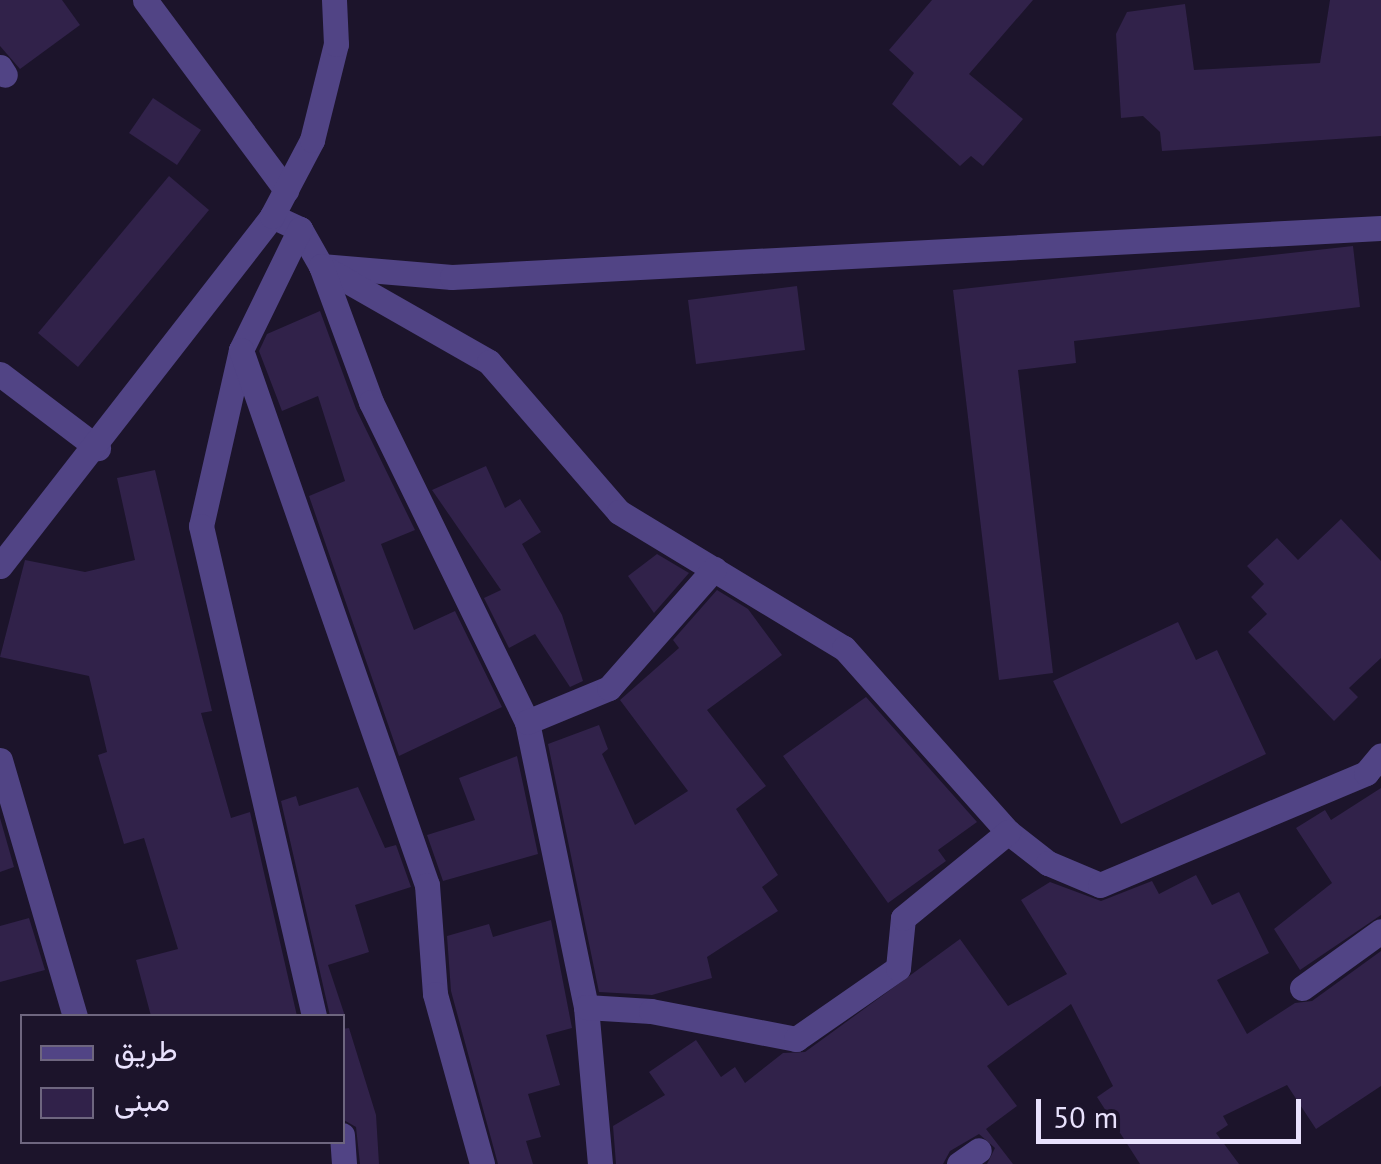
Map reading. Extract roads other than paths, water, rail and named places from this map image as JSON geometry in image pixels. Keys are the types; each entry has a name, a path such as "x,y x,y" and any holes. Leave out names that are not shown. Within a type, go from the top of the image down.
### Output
{"street":[{"path":"146,0 286,190"},
{"path":"0,566 98,448 272,216 312,140 336,44 334,0"},
{"path":"272,216 300,228 321,266 371,402 526,722 586,1007 600,1164"},
{"path":"300,228 240,350 201,526 314,1014"},
{"path":"321,266 452,277 1381,228"},
{"path":"321,266 490,362 619,512 844,648 1008,832 1048,863 1100,885 1366,773 1381,755"},
{"path":"240,350 427,886 435,994 482,1164"},
{"path":"0,374 98,448"},
{"path":"526,722 609,688 714,569"},
{"path":"0,760 74,1014"},
{"path":"586,1007 652,1011 796,1039 898,968 903,918 1008,832"},
{"path":"1302,988 1381,930"}]}
